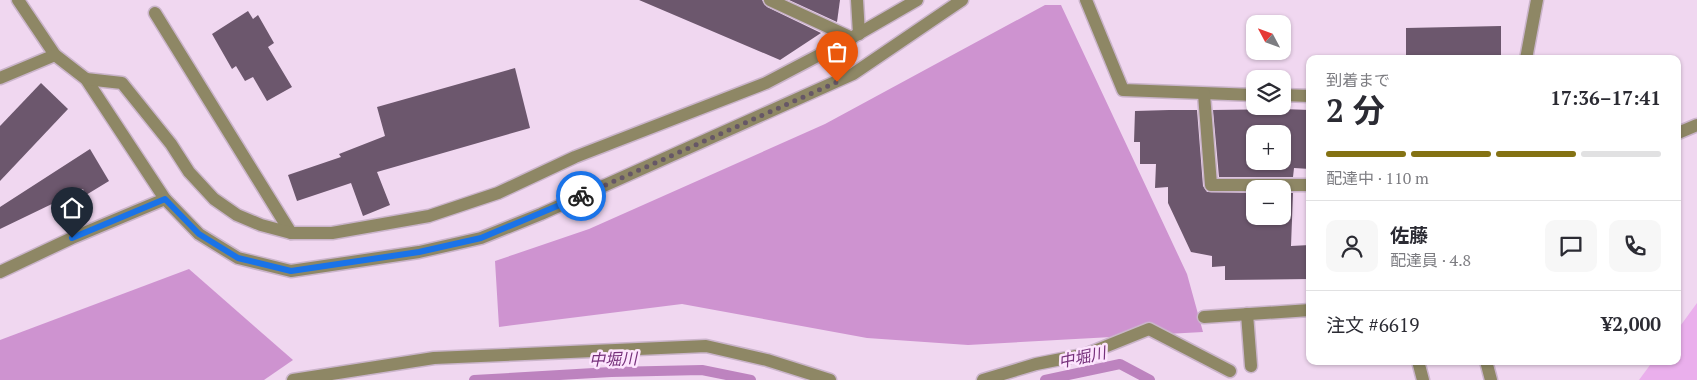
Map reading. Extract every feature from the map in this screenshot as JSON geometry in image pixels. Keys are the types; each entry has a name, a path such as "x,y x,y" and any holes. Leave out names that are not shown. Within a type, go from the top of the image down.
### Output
{"street":[{"path":"18,0 54,55 86,79 165,199 199,234 238,258 291,271 419,252 481,238 541,214 853,74 962,0"},
{"path":"770,0 855,36"},
{"path":"855,36 856,0"},
{"path":"86,79 122,83 171,144 189,172 214,199 237,215 261,226 291,233 332,233 429,216 498,193 575,157 766,83 855,36 917,0"},
{"path":"1086,0 1123,90 1246,95"},
{"path":"1527,55 1537,0"},
{"path":"155,13 291,233"},
{"path":"0,78 54,55"},
{"path":"1204,94 1211,185 1306,185"},
{"path":"1291,95 1306,96"},
{"path":"1681,131 1697,125"},
{"path":"0,272 72,238 165,199"},
{"path":"1204,317 1306,310"},
{"path":"1247,314 1250,366"},
{"path":"983,380 1036,364 1087,354 1149,328 1230,371"},
{"path":"293,380 434,358 706,346 767,360 830,380"},
{"path":"1419,365 1423,380"},
{"path":"1487,365 1491,380"}],"shaded area":[{"path":"1045,5 1061,5 1187,274 1203,332 968,345 867,338 682,304 499,327 495,261 589,229 825,124"},
{"path":"189,269 293,360 264,380 0,380 0,340"},
{"path":"1697,303 1697,380 1639,380 1650,365 1681,365 1681,325"}],"building":[{"path":"639,0 762,0 767,7 821,33 780,60"},
{"path":"789,0 840,0 837,22"},
{"path":"248,11 253,19 258,15 274,43 268,47 292,87 267,101 253,77 245,81 236,66 232,69 212,34"},
{"path":"1501,26 1501,55 1406,55 1406,28"},
{"path":"515,68 530,128 377,172 390,205 363,216 351,183 297,201 288,175 341,157 339,154 385,136 377,107"},
{"path":"41,83 68,109 0,181 0,126"},
{"path":"1291,109 1306,110 1306,169 1294,168 1293,177 1219,177 1213,110 1246,110 1246,115 1291,115"},
{"path":"1197,110 1203,186 1207,192 1246,193 1246,225 1291,225 1291,193 1293,193 1291,246 1306,245 1306,279 1225,280 1225,266 1212,267 1212,256 1191,252 1168,203 1168,187 1155,188 1156,164 1140,164 1140,142 1134,142 1135,111"},
{"path":"90,149 109,181 86,195 83,189 0,229 0,207"}],"waterway":[{"name":"中堀川","path":"1045,380 1120,364 1150,380"},
{"name":"中堀川","path":"474,380 611,372 702,370 751,380"}],"way so far":[{"path":"581,196 837,82"}],"route":[{"path":"72,238 165,199 199,234 238,258 291,271 419,252 481,238 581,196"}]}
